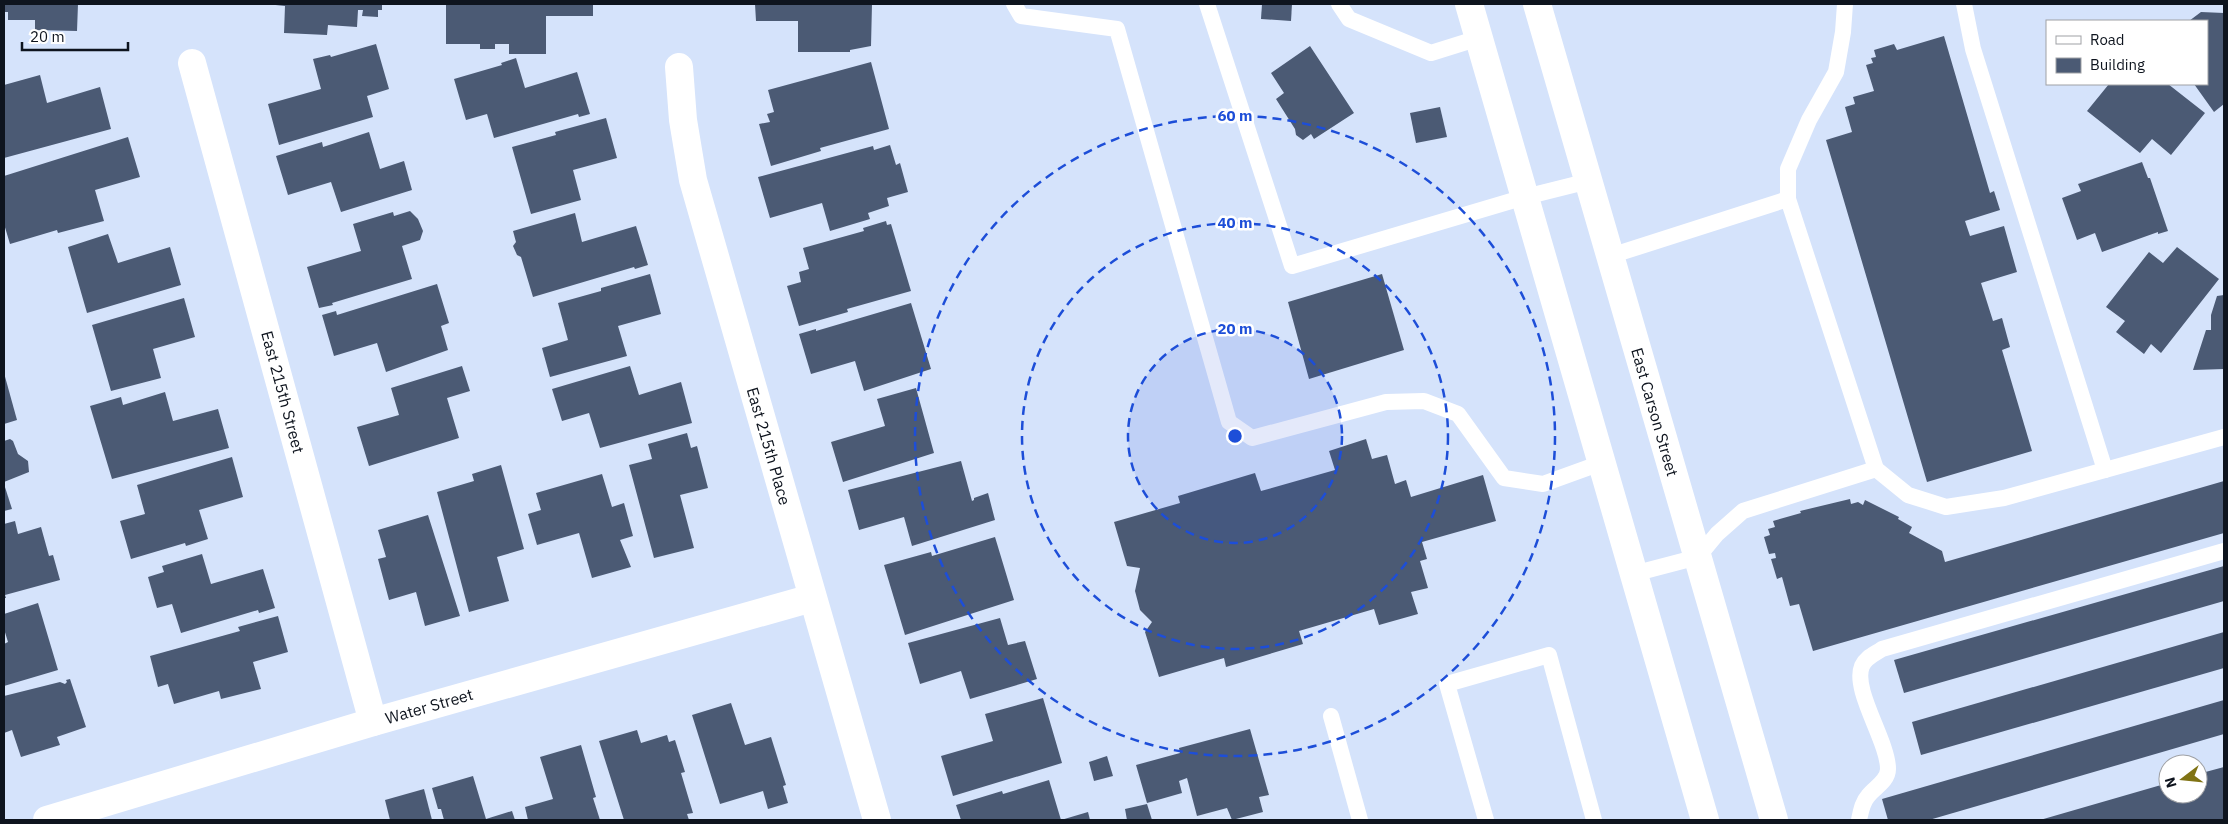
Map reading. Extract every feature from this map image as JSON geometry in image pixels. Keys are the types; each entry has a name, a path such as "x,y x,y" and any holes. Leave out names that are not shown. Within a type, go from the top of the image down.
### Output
{"street":[{"path":"1469,4 1705,820"},
{"name":"East Carson Street","path":"1536,4 1774,820"},
{"name":"East 215th Street","path":"192,63 373,722"},
{"name":"East 215th Place","path":"679,67 683,120 694,180 877,820"},
{"name":"Water Street","path":"47,820 373,722 812,598"}],"lane":[{"path":"1014,4 1021,16 1117,29 1229,422 1252,438 1386,402 1424,401 1458,414 1504,478 1543,484 1601,463"},
{"path":"1207,4 1292,266 1525,197 1589,181"},
{"path":"1339,4 1349,19 1431,53 1479,38"},
{"path":"1845,4 1843,32 1836,72 1810,120 1788,168 1788,199 1876,469 1908,495 1946,507 2004,498 2224,437"},
{"path":"1964,4 1973,48 2105,470"},
{"path":"1610,256 1788,199"},
{"path":"1633,574 1698,557 1717,534 1743,511 1876,469"},
{"path":"1858,820 1862,804 1886,777 1888,769 1860,682 1862,666 1869,657 1882,649 2224,551"},
{"path":"1486,820 1447,684 1549,655 1594,820"},
{"path":"1331,716 1360,820"}],"building":[{"path":"4,4 78,4 77,31 35,30 35,20 8,20 8,12 4,12"},
{"path":"266,4 382,4 382,10 378,10 378,17 362,16 363,10 358,10 357,27 328,25 327,35 284,33 285,6"},
{"path":"446,4 593,4 593,16 546,16 546,54 509,54 509,44 495,44 495,49 480,49 480,44 446,44"},
{"path":"755,4 872,4 871,46 850,50 850,52 798,52 798,21 756,21"},
{"path":"1262,4 1292,4 1291,21 1261,19"},
{"path":"2201,12 2224,13 2224,104 2214,112 2195,85 2208,85 2208,20 2190,20"},
{"path":"1944,36 1990,193 1994,191 2000,210 1965,221 1970,236 2004,226 2017,272 1981,283 1993,321 2002,318 2010,347 2002,350 2032,451 1927,482 1826,140 1852,132 1845,107 1855,104 1853,97 1874,91 1866,65 1873,63 1871,58 1876,57 1874,50 1894,44 1897,50"},
{"path":"376,44 389,89 367,96 373,117 279,145 268,104 321,89 313,59 330,55 331,57"},
{"path":"1310,46 1354,113 1314,139 1311,134 1303,140 1296,135 1295,129 1276,99 1284,93 1271,73"},
{"path":"516,58 525,88 577,72 590,114 579,117 578,114 494,138 487,114 466,120 454,79 502,65 501,63"},
{"path":"871,62 889,129 820,148 821,151 771,166 759,124 770,122 767,114 774,112 768,90"},
{"path":"40,75 47,103 100,87 111,129 4,158 4,85"},
{"path":"2108,85 2169,85 2205,113 2171,155 2152,139 2140,153 2087,111"},
{"path":"1440,107 1447,137 1416,143 1410,113"},
{"path":"606,118 617,158 573,170 581,200 531,214 512,147 556,135 555,132"},
{"path":"369,132 380,169 404,161 412,190 341,212 331,182 288,195 276,156 322,142 323,147"},
{"path":"128,137 140,177 95,190 104,221 58,233 57,230 10,244 4,224 4,176"},
{"path":"890,145 896,165 900,163 908,192 887,198 889,206 868,213 870,219 830,231 822,203 770,218 758,177 873,146 874,150"},
{"path":"2142,162 2148,178 2150,178 2168,231 2158,234 2158,232 2102,252 2095,233 2077,240 2062,198 2081,191 2078,184"},
{"path":"410,211 418,219 423,231 420,240 402,246 412,279 319,308 307,267 361,251 353,224 393,212 394,216"},
{"path":"575,213 582,242 636,226 648,265 635,269 634,267 533,297 521,257 517,255 513,246 516,242 513,231"},
{"path":"886,221 887,225 891,224 911,291 847,309 848,312 799,326 787,286 801,282 799,272 809,269 803,248 864,231 863,228"},
{"path":"108,234 118,263 170,247 181,285 87,313 68,247"},
{"path":"2177,247 2219,279 2161,353 2151,344 2144,354 2116,332 2125,321 2106,307 2149,252 2163,263"},
{"path":"650,274 661,314 618,326 627,356 550,377 542,348 568,340 558,303"},
{"path":"1382,274 1404,350 1309,379 1288,302"},
{"path":"437,284 449,323 441,326 448,350 386,372 377,343 334,356 322,315 336,311 337,315"},
{"path":"2224,295 2224,369 2193,370 2206,330 2211,330 2211,315 2217,296"},
{"path":"184,298 195,337 153,349 161,378 111,391 92,325"},
{"path":"911,303 931,369 864,391 855,361 811,374 799,334 816,329 816,331"},
{"path":"462,366 470,391 447,398 459,438 369,466 357,427 399,415 391,388"},
{"path":"630,366 639,395 681,382 692,423 600,448 589,413 562,421 552,389"},
{"path":"4,373 17,420 4,424"},
{"path":"916,388 934,453 843,482 831,442 885,426 877,399"},
{"path":"165,392 173,421 218,409 229,448 112,479 90,406 121,397 123,405"},
{"path":"687,433 691,448 697,446 708,488 680,495 694,548 654,558 629,465 652,459 648,444"},
{"path":"10,439 13,441 18,454 28,461 29,472 4,482 4,441"},
{"path":"1366,439 1372,459 1387,455 1395,484 1406,480 1411,497 1483,475 1496,521 1422,542 1427,559 1420,561 1428,588 1411,592 1418,614 1379,625 1374,609 1299,631 1303,644 1226,667 1224,658 1159,677 1145,632 1152,622 1140,610 1135,591 1140,568 1127,566 1114,522 1180,503 1178,496 1255,473 1261,491 1335,470 1329,451"},
{"path":"232,457 243,497 199,510 208,539 186,546 185,543 131,559 120,521 145,514 137,485"},
{"path":"961,461 972,501 974,498 988,493 995,520 912,546 904,517 859,530 848,490"},
{"path":"501,465 524,549 497,557 509,601 469,612 437,492 474,481 472,474"},
{"path":"602,474 612,507 624,503 633,536 620,540 631,567 592,578 579,533 537,545 528,514 541,510 536,493"},
{"path":"2224,481 2224,533 1813,651 1799,604 1790,606 1782,577 1777,579 1771,559 1776,558 1775,553 1769,554 1764,537 1770,535 1768,529 1775,527 1773,521 1801,513 1800,511 1850,499 1851,504 1858,502 1863,505 1865,500 1899,517 1898,519 1912,527 1909,533 1942,551 1945,562"},
{"path":"4,484 12,509 4,511"},
{"path":"428,515 460,616 425,626 416,592 389,600 378,559 386,557 378,530"},
{"path":"15,521 18,534 41,527 49,556 53,555 60,580 5,595 6,598 4,598 4,524"},
{"path":"995,537 1014,600 905,635 884,565 931,552 932,556"},
{"path":"202,554 211,584 263,569 275,608 259,613 258,610 181,633 172,604 157,608 148,577 164,572 162,566"},
{"path":"2224,566 2224,601 1904,693 1894,660"},
{"path":"38,603 58,670 4,686 4,644 8,642 4,629 4,614"},
{"path":"278,616 288,652 253,662 261,689 221,699 219,691 174,704 168,684 158,687 150,656 240,631 238,627"},
{"path":"1000,618 1008,645 1025,641 1037,679 970,699 961,671 920,684 908,643"},
{"path":"2224,632 2224,668 1921,755 1912,722"},
{"path":"70,679 86,727 57,737 60,745 21,757 12,730 4,733 4,696 60,682 65,684 66,680"},
{"path":"1043,698 1062,763 953,796 941,756 993,741 985,714"},
{"path":"2224,700 2224,734 1929,820 1888,820 1882,799"},
{"path":"731,703 745,745 771,737 786,785 783,786 788,803 768,809 763,791 720,804 692,715"},
{"path":"1250,729 1269,795 1259,797 1263,812 1232,820 1227,808 1197,816 1187,778 1179,781 1182,793 1147,803 1136,765 1180,753 1179,748"},
{"path":"637,730 641,743 667,735 669,742 675,740 685,772 681,773 693,813 687,814 689,820 624,820 599,741"},
{"path":"581,745 596,797 593,798 600,820 528,820 525,807 553,799 540,757"},
{"path":"1107,756 1113,776 1094,781 1089,762"},
{"path":"2224,767 2224,820 2040,820 2158,786 2158,804 2208,804 2208,771"},
{"path":"473,776 486,819 512,811 515,820 444,820 441,809 438,809 432,788"},
{"path":"1049,780 1061,820 961,820 956,805 1002,791 1003,794"},
{"path":"424,789 432,820 390,820 385,800"},
{"path":"1147,804 1152,820 1127,820 1125,809"},
{"path":"1088,812 1090,820 1061,820"}]}
